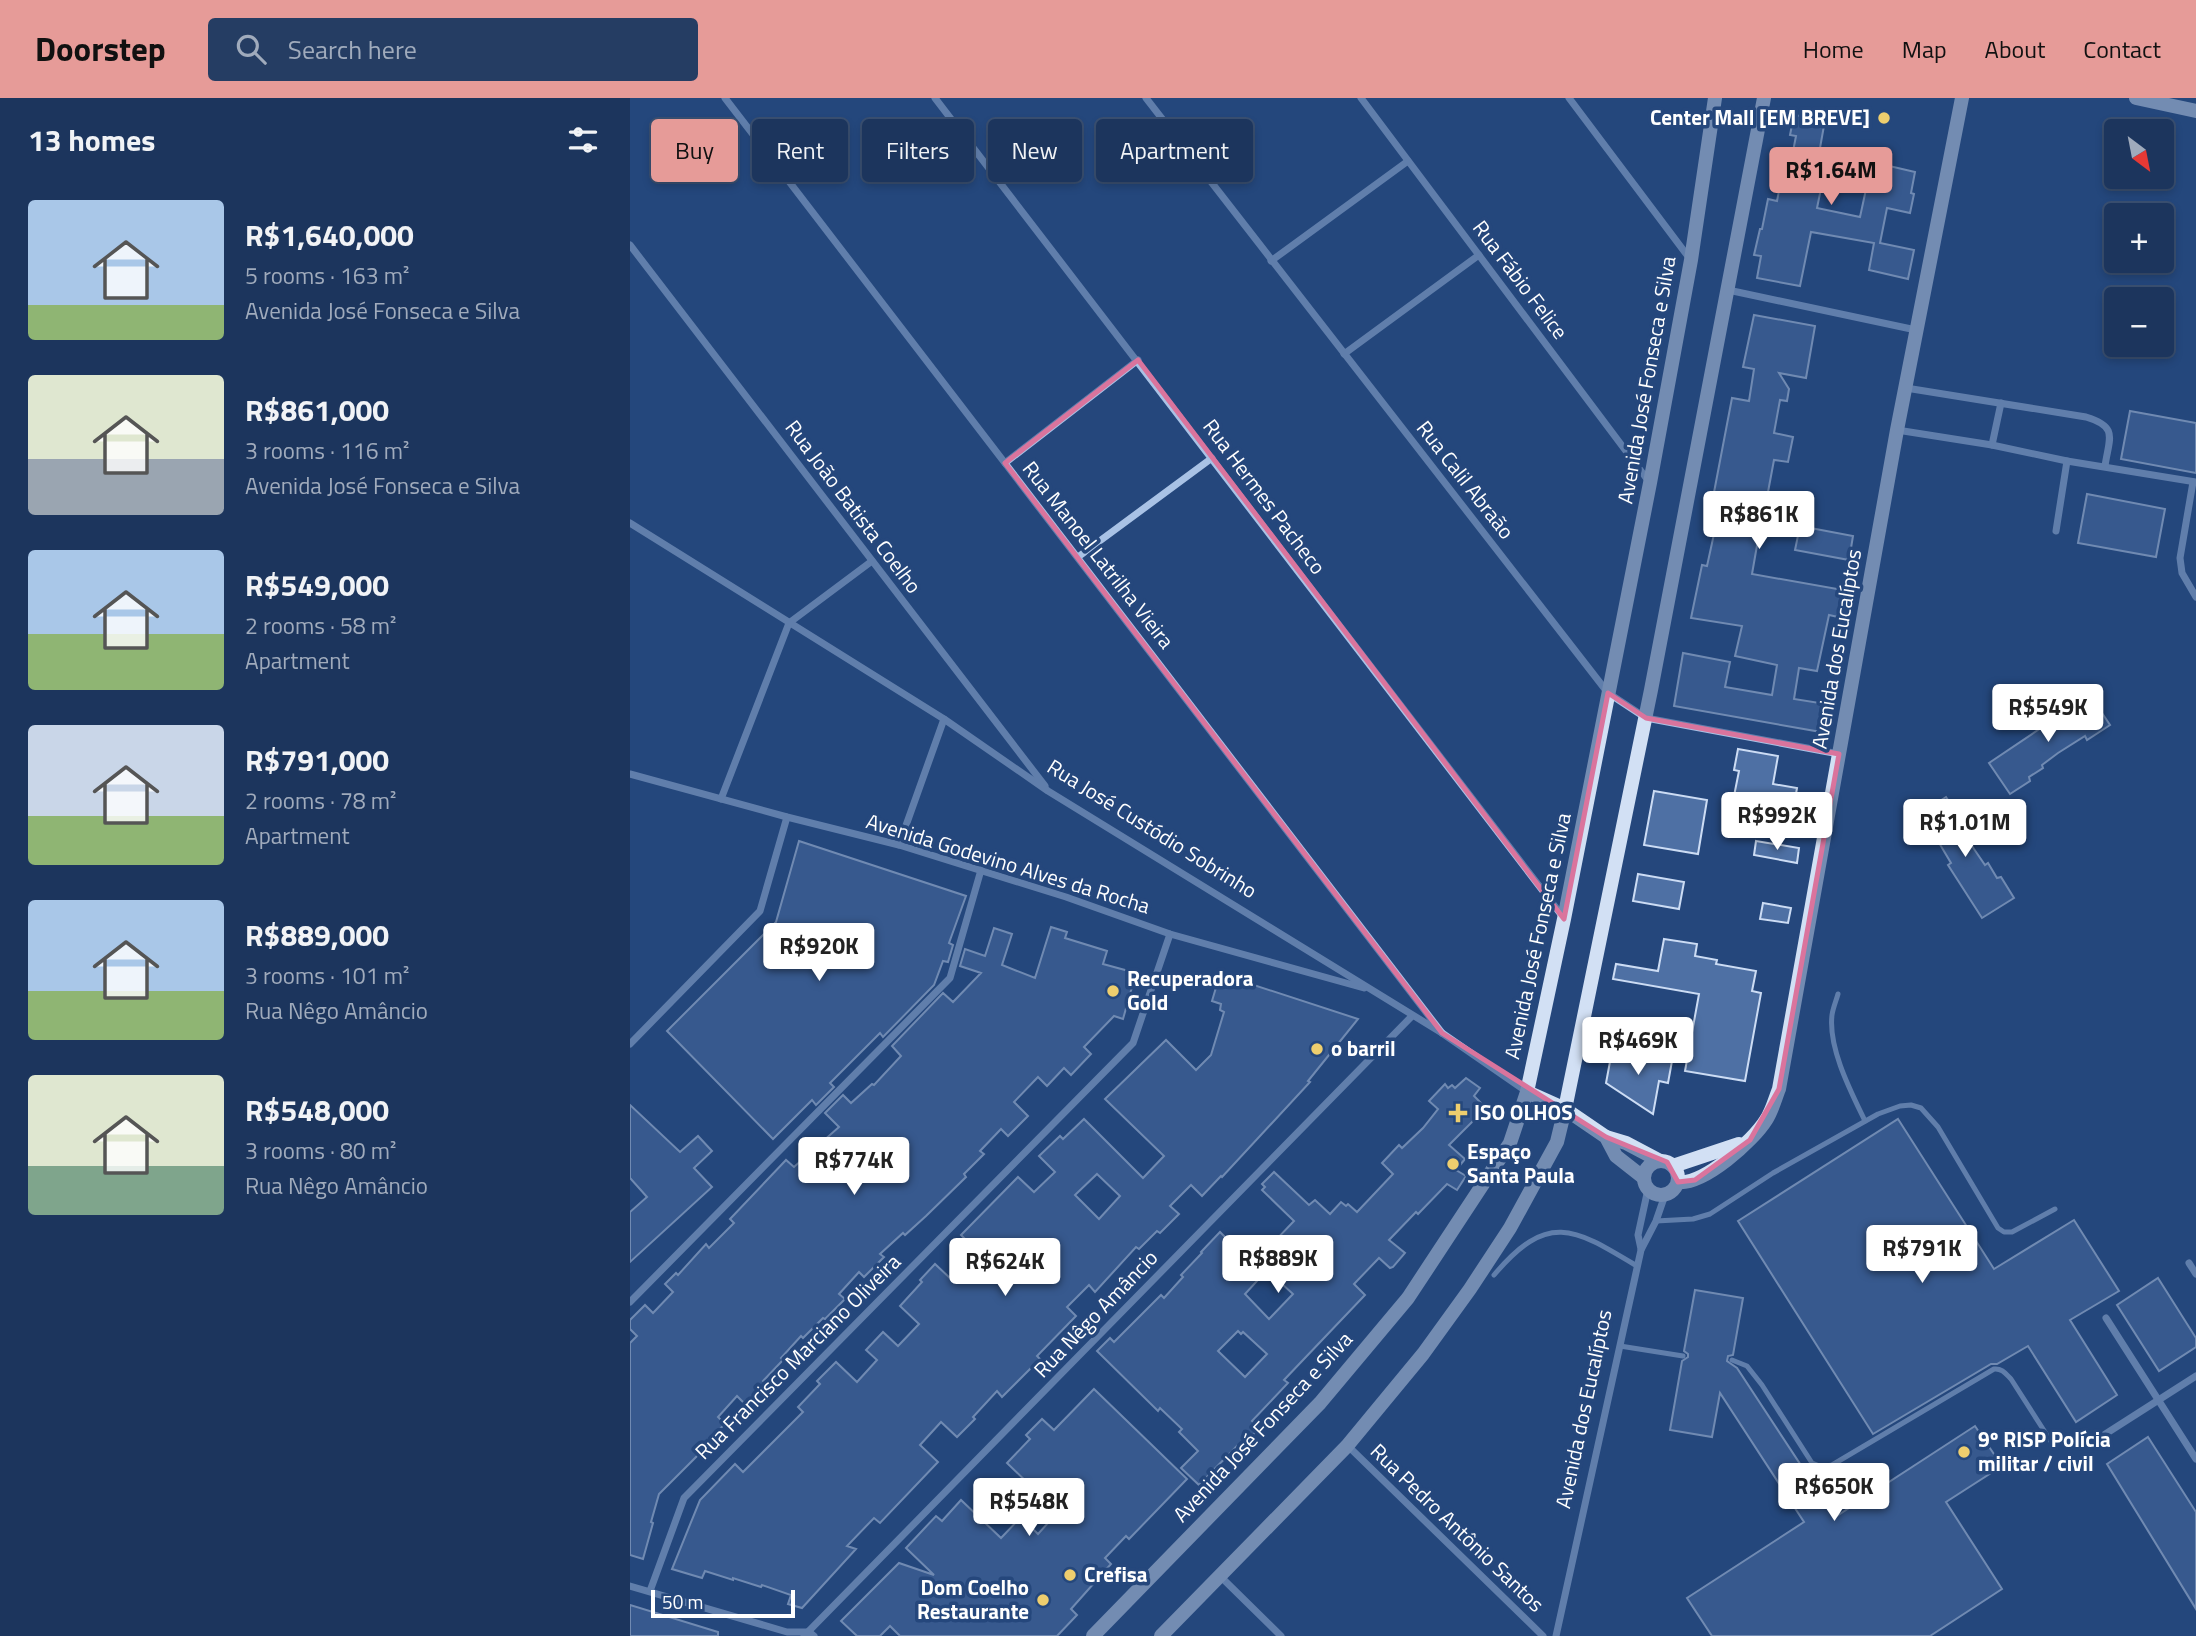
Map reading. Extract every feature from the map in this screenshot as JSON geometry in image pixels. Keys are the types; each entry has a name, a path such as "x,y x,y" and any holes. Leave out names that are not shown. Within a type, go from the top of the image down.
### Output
{"main road":[{"name":"Avenida José Fonseca e Silva","path":"1093,1636 1320,1403 1408,1298 1510,1143 1527,1092 1564,919 1650,484 1691,260 1715,98"},
{"path":"1161,1636 1347,1446 1423,1354 1510,1228 1557,1142 1646,718 1764,98"},
{"name":"Avenida dos Eucalíptos","path":"1654,1189 1672,1191 1678,1182 1695,1180 1725,1161 1750,1140 1767,1119 1779,1089 1897,430 1962,98"},
{"path":"2136,98 2196,111"},
{"name":"Rua José Custódio Sobrinho","path":"1527,1092 1565,1109 1606,1137 1616,1156 1654,1189"},
{"path":"1606,1137 1626,1143 1667,1163 1677,1172 1678,1182"},
{"path":"1654,1189 1648,1167 1653,1163 1667,1163 1750,1140"}],"street":[{"name":"Rua Manoel Latrilha Vieira","path":"725,98 1442,1033"},
{"name":"Rua Hermes Pacheco","path":"935,98 1564,919"},
{"name":"Rua Calil Abraão","path":"1146,98 1608,693 1646,718 1839,754"},
{"name":"Rua Fábio Felice","path":"1361,98 1650,484"},
{"path":"1569,98 1691,260"},
{"path":"1271,261 1408,161"},
{"name":"Rua João Batista Coelho","path":"630,245 1048,791"},
{"path":"1344,354 1479,254"},
{"path":"1727,289 1916,330"},
{"path":"1005,463 1138,360"},
{"path":"1906,388 2101,421 2108,427 2110,435 2105,466"},
{"path":"1992,445 2001,403"},
{"path":"1897,430 2195,482 2180,558 2182,573 2196,597"},
{"path":"1078,557 1212,458"},
{"path":"2056,531 2067,461"},
{"name":"Rua José Custódio Sobrinho","path":"630,523 943,719 1048,791 1442,1033 1527,1092"},
{"path":"721,799 789,623 872,561"},
{"path":"900,845 943,719"},
{"name":"Avenida Godevino Alves da Rocha","path":"630,774 900,845 1066,897 1170,934 1375,991"},
{"path":"630,1044 760,911 787,817"},
{"path":"630,1302 950,978 981,870"},
{"name":"Rua Francisco Marciano Oliveira","path":"650,1591 684,1498 1133,1043 1170,934"},
{"name":"Rua Nêgo Amâncio","path":"809,1635 1412,1016"},
{"path":"1641,1250 1638,1235 1654,1189"},
{"name":"Avenida dos Eucalíptos","path":"1556,1636 1637,1266 1641,1250 1656,1221 1654,1189"},
{"path":"2189,1263 2196,1274"},
{"path":"2105,1318 2196,1459"},
{"path":"2096,1440 2196,1376"},
{"name":"Rua Pedro Antônio Santos","path":"1347,1446 1543,1636"},
{"path":"1220,1576 1281,1636"},
{"path":"630,1586 788,1632 809,1635"}],"lane":[{"path":"1838,994 1832,1016 1835,1043 1842,1073 1865,1121"},
{"path":"1656,1221 1693,1219 1710,1214 1773,1172 1865,1121 1900,1106 1911,1105 1921,1108 1938,1128 1998,1228 2004,1232 2012,1232 2055,1209"},
{"path":"1494,1275 1525,1244 1546,1233 1559,1231 1599,1243 1637,1266"},
{"path":"1620,1346 1683,1356"},
{"path":"1732,1360 1747,1366 1816,1466 1832,1465 1994,1369 2005,1372 2052,1443"}],"highlighted area":[{"path":"1138,360 1564,919 1608,693 1646,718 1839,754 1779,1089 1750,1140 1695,1180 1678,1182 1667,1162 1606,1137 1442,1033 1005,463"}],"building":[{"path":"1794,115 1825,120 1820,148 1886,161 1885,165 1915,172 1910,213 1887,208 1880,243 1914,250 1908,279 1869,270 1874,243 1811,232 1800,286 1757,278 1761,256 1754,255 1760,229 1768,199 1777,201 1783,171 1789,172 1796,136 1790,135","holes":["1828,172 1868,180 1860,217 1817,208 1824,174 1827,175"]},
{"path":"1754,315 1815,326 1806,378 1779,373 1789,389 1787,401 1780,400 1774,433 1793,437 1788,462 1774,460 1768,492 1810,499 1805,525 1762,517 1752,574 1843,590 1838,617 1829,615 1817,671 1799,668 1794,699 1826,704 1821,732 1674,706 1683,653 1730,662 1725,687 1772,695 1777,665 1735,656 1742,626 1691,618 1702,565 1707,566 1714,534 1711,533 1716,508 1711,508 1732,398 1749,401 1754,369 1743,367"},
{"path":"2130,411 2196,423 2196,473 2121,459"},
{"path":"2087,494 2165,509 2156,557 2078,543"},
{"path":"1800,526 1853,536 1849,560 1795,550"},
{"path":"2090,695 2110,725 2087,740 2085,736 2058,753 2029,777 2030,781 2010,794 1989,763 2041,728 2043,732 2070,714 2067,710"},
{"path":"1738,749 1778,756 1773,784 1797,788 1792,817 1732,806 1739,771 1734,770"},
{"path":"1654,791 1707,800 1698,854 1644,845"},
{"path":"1946,797 1961,819 1957,822 1974,849 1985,865 1988,863 1997,878 2001,877 2014,898 1982,918 1948,865 1951,863 1935,836 1930,839 1916,816"},
{"path":"799,841 966,896 949,943 953,945 948,962 943,961 934,985 883,1037 880,1033 830,1083 834,1087 816,1105 812,1100 773,1139 667,1031 776,922"},
{"path":"1756,841 1799,848 1797,863 1754,855"},
{"path":"1638,874 1684,882 1679,909 1633,901"},
{"path":"1763,903 1791,908 1788,923 1760,919"},
{"path":"1051,927 1067,932 1065,938 1107,951 1103,964 1136,973 1123,1019 1114,1016 1084,1047 1091,1054 1071,1075 1064,1068 1047,1086 1038,1077 1014,1102 1028,1116 1008,1136 1001,1129 980,1151 984,1154 964,1174 966,1177 905,1235 903,1233 880,1254 884,1257 864,1277 859,1272 839,1294 845,1299 803,1338 801,1336 763,1381 767,1385 747,1406 737,1396 718,1417 725,1424 659,1494 643,1559 630,1555 630,1343 637,1336 630,1329 630,1320 645,1305 653,1313 673,1292 665,1284 676,1273 678,1275 706,1244 709,1248 734,1223 730,1219 786,1160 794,1167 839,1127 825,1113 843,1095 851,1103 874,1085 901,1056 892,1046 943,993 953,1002 981,973 960,966 965,949 985,956 994,928 1012,934 1002,965 1035,978"},
{"path":"1664,939 1697,944 1695,956 1717,960 1716,964 1756,971 1752,991 1761,993 1745,1081 1685,1071 1699,994 1613,979 1616,964 1658,971"},
{"path":"1220,974 1358,1019 1308,1081 1310,1082 1222,1177 1202,1196 1191,1185 1170,1206 1179,1214 1160,1233 1157,1231 1139,1249 1136,1247 1095,1292 1089,1285 1067,1307 1076,1316 1037,1356 1040,1359 1002,1397 997,1391 957,1437 941,1422 920,1445 938,1462 880,1523 874,1518 847,1546 856,1549 802,1608 788,1604 791,1595 762,1585 761,1587 705,1571 702,1578 672,1569 700,1500 735,1464 743,1472 803,1412 798,1407 820,1384 817,1381 836,1362 857,1382 877,1360 866,1350 883,1332 898,1346 919,1324 900,1306 922,1282 920,1280 935,1264 951,1279 978,1252 961,1235 1018,1177 1034,1192 1055,1172 1039,1156 1060,1136 1063,1139 1084,1119 1143,1178 1164,1156 1105,1099 1166,1040 1196,1070 1211,1055 1224,1012 1220,1010 1221,1004 1212,1001","holes":["1097,1174 1120,1196 1099,1219 1075,1195"]},
{"path":"1606,1023 1626,1026 1622,1050 1602,1046"},
{"path":"1612,1051 1672,1061 1668,1083 1659,1081 1653,1114 1606,1083"},
{"path":"1466,1078 1480,1088 1474,1096 1486,1108 1449,1145 1465,1159 1456,1170 1466,1176 1457,1190 1447,1184 1389,1240 1405,1253 1390,1268 1379,1258 1354,1284 1365,1295 1284,1380 1288,1383 1252,1421 1260,1428 1239,1448 1237,1446 1199,1485 1181,1468 1198,1451 1179,1432 1182,1429 1160,1408 1158,1411 1097,1351 1110,1338 1114,1342 1161,1295 1164,1298 1220,1232 1231,1243 1229,1245 1251,1266 1294,1221 1262,1190 1265,1187 1262,1184 1274,1172 1309,1205 1315,1200 1330,1214 1341,1202 1357,1212 1393,1174 1382,1163 1399,1145 1402,1148 1423,1128 1438,1109 1429,1101 1445,1084 1448,1088 1452,1085 1455,1088","holes":["1267,1270 1293,1294 1269,1319 1245,1294","1238,1331 1241,1334 1243,1332 1267,1354 1245,1377 1218,1351"]},
{"path":"630,1105 680,1152 698,1136 712,1151 694,1168 712,1187 630,1262 630,1212 647,1197 630,1178"},
{"path":"1898,1119 1994,1269 2074,1220 2119,1291 2070,1320 2117,1395 2076,1422 2028,1346 1997,1364 1991,1364 1873,1434 1738,1221"},
{"path":"2158,1278 2196,1338 2196,1347 2159,1371 2117,1305"},
{"name":"9º RISP Polícia militar / civil","path":"1695,1290 1743,1298 1733,1355 1728,1356 1727,1361 1737,1368 1835,1517 1975,1426 2002,1466 1946,1502 2002,1589 1930,1636 1712,1636 1687,1598 1804,1522 1720,1393 1712,1437 1670,1430 1682,1361 1688,1357 1684,1351"},
{"path":"1094,1389 1187,1479 1129,1539 1126,1536 1105,1558 1111,1564 1071,1609 1077,1615 1057,1636 900,1636 890,1626 880,1636 857,1636 841,1621 899,1563 934,1575 906,1548 936,1516 942,1521 961,1500 1001,1538 1021,1517 1038,1534 1058,1512 1007,1463 1030,1439 1026,1435 1042,1419 1054,1430"},
{"path":"2148,1437 2196,1512 2196,1609 2107,1464"},
{"path":"630,1605 718,1632 718,1636 630,1636"}],"place":[{"name":"Center Mall [EM BREVE]","path":"1884,118"},
{"name":"Recuperadora Gold","path":"1113,991"},
{"name":"o barril","path":"1317,1049"},
{"name":"ISO OLHOS","path":"1458,1113"},
{"name":"Espaço Santa Paula","path":"1453,1164"},
{"name":"9º RISP Polícia militar / civil","path":"1964,1452"},
{"name":"Crefisa","path":"1070,1575"},
{"name":"Dom Coelho Restaurante","path":"1043,1600"}]}
